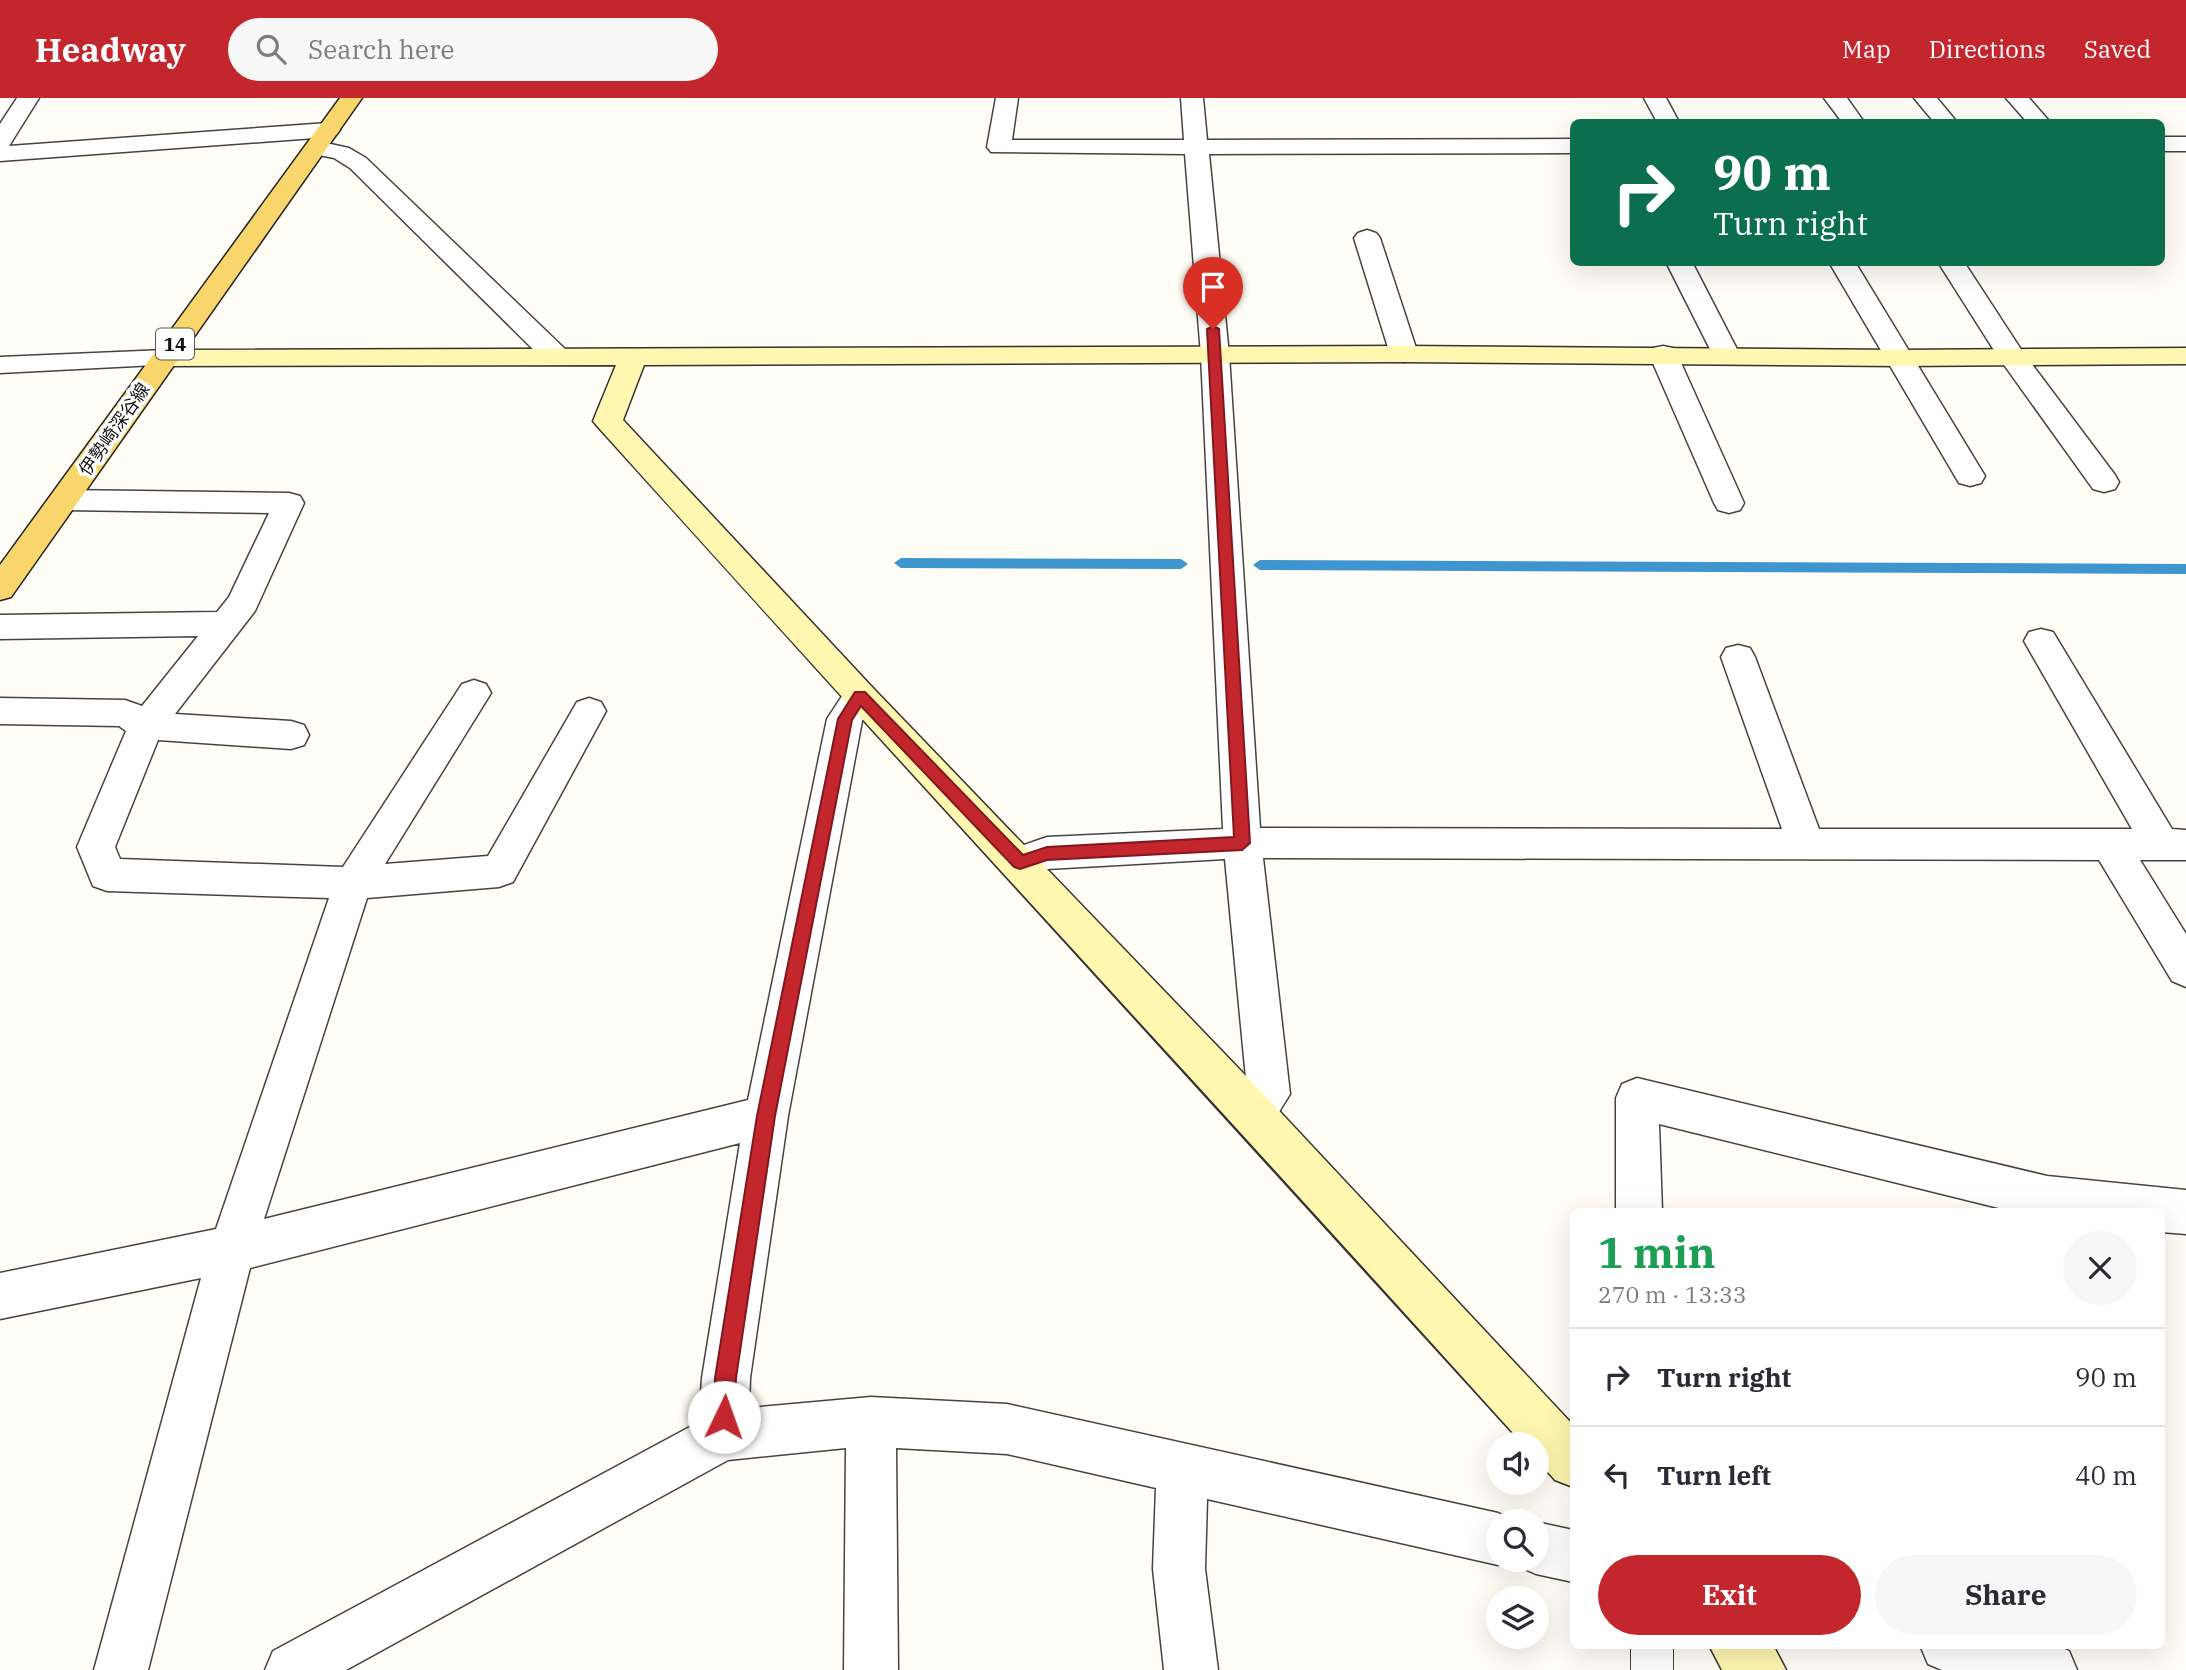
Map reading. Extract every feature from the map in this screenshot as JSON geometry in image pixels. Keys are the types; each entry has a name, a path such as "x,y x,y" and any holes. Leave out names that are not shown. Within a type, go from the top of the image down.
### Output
{"main road":[{"name":"伊勢崎深谷線","path":"0,590 351,98"}],"street":[{"path":"0,142 28,98"},
{"path":"1007,98 999,147 1570,146"},
{"path":"1192,98 1215,355 1242,843 1269,1094 1254,1114"},
{"path":"1656,98 1666,119"},
{"path":"1835,98 1851,119"},
{"path":"1925,98 1943,119"},
{"path":"2017,98 2036,119"},
{"path":"0,154 322,139 358,163 556,356"},
{"path":"2165,144 2186,144"},
{"path":"1367,238 1404,354"},
{"path":"1681,266 1726,355"},
{"path":"1844,266 1970,476"},
{"path":"1954,266 2011,355 2104,482"},
{"path":"0,365 165,358 637,355 1663,354 1899,358 2011,355 2186,356"},
{"path":"1663,354 1729,503"},
{"path":"637,355 627,369 608,421 860,696 1020,862 1254,1114 1570,1459"},
{"path":"64,500 289,503 243,603 146,726 96,847 107,875 353,883 499,871 589,711"},
{"path":"0,627 226,624"},
{"path":"2041,640 2173,845"},
{"path":"1738,657 1806,844"},
{"path":"121,1670 232,1248 353,883 474,693"},
{"path":"723,1436 726,1378 766,1116 845,719 860,696"},
{"path":"0,711 125,713 146,726 291,735"},
{"path":"1020,862 1047,853 1242,843 2173,845"},
{"path":"2109,845 2186,969"},
{"path":"1639,1208 1637,1098 2047,1198 2146,1208"},
{"path":"0,1296 274,1240 766,1116"},
{"path":"2165,1210 2186,1212"},
{"path":"870,1670 871,1422"},
{"path":"292,1670 723,1436 871,1422 1007,1429 1486,1536"},
{"path":"1182,1468 1179,1569 1191,1670"},
{"path":"1549,1551 1570,1555"},
{"path":"1740,1649 1759,1670"},
{"path":"1963,1649 2050,1670"}],"lane":[{"path":"1652,1649 1652,1670"}],"waterway":[{"path":"901,563 1181,564"},
{"path":"1260,565 2186,569"}],"route":[{"path":"724,1417 726,1378 766,1116 845,719 860,696 1020,862 1047,853 1242,843 1213,329"}]}
